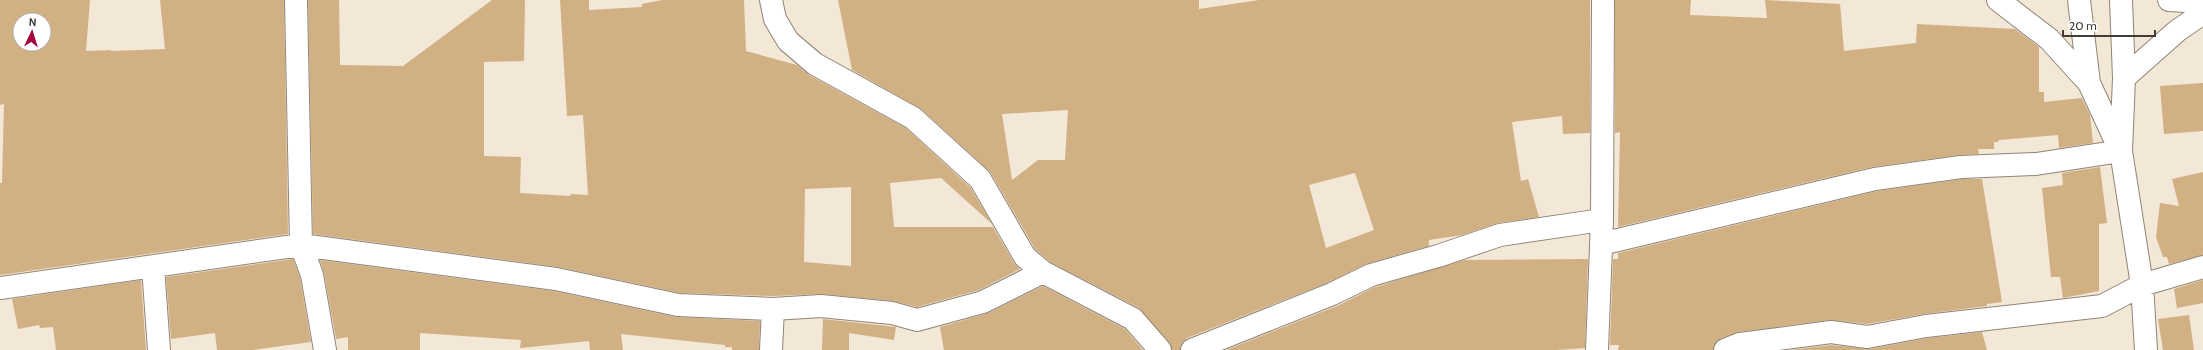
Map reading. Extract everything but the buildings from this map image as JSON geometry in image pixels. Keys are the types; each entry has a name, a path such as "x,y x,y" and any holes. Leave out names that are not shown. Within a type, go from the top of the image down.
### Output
{"street":[{"path":"296,0 301,245 312,275 325,350"},
{"path":"771,0 775,18 788,41 815,64 913,118 980,179 1025,257 1042,272 1133,319 1160,350"},
{"path":"1597,350 1602,220 1602,0"},
{"path":"1998,0 2049,39 2089,83 2121,151"},
{"path":"2079,0 2089,83"},
{"path":"2121,0 2124,78 2121,151 2142,285 2146,350"},
{"path":"2169,0 2203,2"},
{"path":"2124,78 2171,35 2203,13"},
{"path":"1601,244 1875,179 1961,167 2036,164 2121,151"},
{"path":"1192,350 1332,294 1371,275 1438,256 1500,235 1602,220"},
{"path":"0,288 301,245 556,279 678,305 773,309 821,306 892,313 917,320 983,302 1042,272"},
{"path":"153,267 159,350"},
{"path":"1725,350 1740,344 1818,333 1831,332 1867,337 1926,326 2102,306 2142,285 2203,267"},
{"path":"772,350 773,309"}]}
